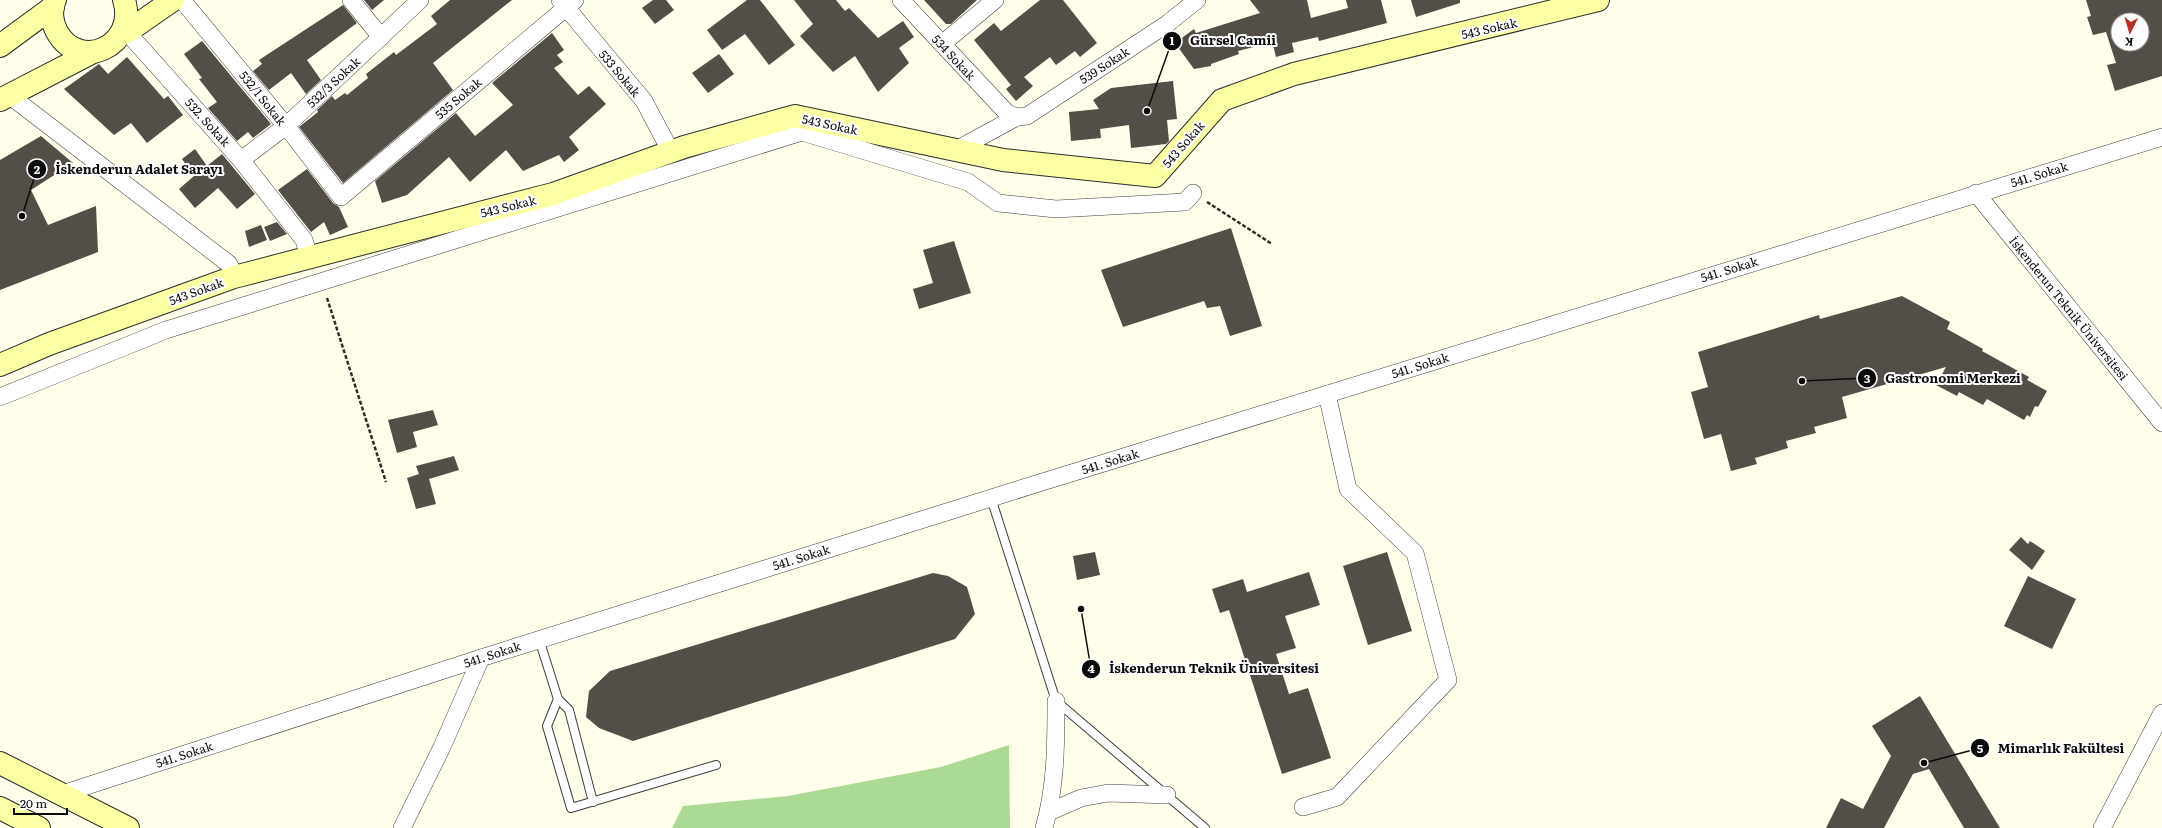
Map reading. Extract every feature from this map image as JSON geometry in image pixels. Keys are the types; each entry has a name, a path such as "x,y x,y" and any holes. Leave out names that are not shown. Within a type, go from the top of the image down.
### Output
{"street":[{"path":"173,0 125,32 105,49 93,52 5,98 229,264 234,277"},
{"name":"532/1 Sokak","path":"182,0 286,126 340,197"},
{"path":"351,0 381,37"},
{"name":"532/3 Sokak","path":"241,160 286,126 420,0"},
{"name":"534 Sokak","path":"901,0 1012,115"},
{"path":"942,44 995,0"},
{"name":"539 Sokak","path":"956,150 1012,115 1027,116 1167,24 1197,0"},
{"name":"543 Sokak","path":"0,365 50,344 234,277 553,194 671,152 795,116 1004,160 1155,176 1222,100 1294,74 1557,6 1598,0"},
{"path":"125,1 127,21 125,32"},
{"name":"533 Sokak","path":"567,2 644,102 671,152"},
{"name":"535 Sokak","path":"340,197 567,2"},
{"path":"54,4 54,27 60,37 69,46 80,51 93,52"},
{"path":"0,46 54,4"},
{"name":"532. Sokak","path":"125,32 241,160 304,240 308,257"},
{"path":"0,397 166,330 802,132 968,182 998,203 1056,209 1185,202 1193,193"},
{"name":"541. Sokak","path":"62,794 539,639 1976,193 2162,137"},
{"name":"İskenderun Teknik Üniversitesi","path":"1976,193 2162,423"},
{"path":"1304,807 1337,797 1448,680 1415,553 1348,489 1327,394"},
{"path":"402,828 442,747 481,658"},
{"path":"1046,820 1055,770 1056,701"},
{"path":"2102,828 2162,713"},
{"path":"0,763 128,828"},
{"path":"1046,820 1081,798 1108,793 1167,795"},
{"path":"0,808 40,828"}],"lane":[{"path":"991,498 1056,701 1206,828"},
{"path":"539,639 558,699 569,710 593,802"},
{"path":"558,699 547,726 571,808 716,765"}],"path":[{"path":"1193,193 1272,244"},
{"path":"322,282 386,482"}],"green space":[{"path":"1009,745 1010,828 672,828 683,806 788,796 941,767"}],"building":[{"path":"364,0 384,0 372,10"},
{"path":"450,0 512,0 433,63 453,90 343,183 299,127 318,112 317,110 332,96 335,100 345,93 347,95 368,78 366,74 394,52 396,55 437,24 431,16"},
{"path":"653,0 666,0 674,10 655,24 642,8"},
{"path":"747,0 760,0 795,45 769,65 745,34 722,50 707,30"},
{"path":"794,0 836,0 845,11 849,8 878,38 903,21 914,37 899,48 909,63 878,92 855,56 833,72 800,36 813,24"},
{"path":"924,0 977,0 951,24 946,24"},
{"path":"1040,0 1063,0 1097,43 1080,57 1075,51 1056,65 1050,57 1024,77 1033,86 1016,101 1006,89 1011,85 974,40 994,23 1001,31"},
{"path":"1250,0 1307,0 1311,18 1348,8 1346,0 1381,0 1387,23 1319,41 1318,37 1292,43 1294,52 1276,57 1273,45 1266,47 1265,44 1238,51 1239,54 1211,64 1211,66 1194,69 1175,43 1194,29 1196,33 1260,13"},
{"path":"1411,0 1460,0 1460,3 1416,17"},
{"path":"2086,0 2162,0 2162,76 2115,91 2107,65 2116,63 2112,52 2150,52 2150,12 2110,12 2110,44 2106,32 2093,35 2087,17 2091,16"},
{"path":"343,5 357,23 307,60 321,80 306,94 291,73 269,90 253,71 262,64 259,60"},
{"path":"552,33 564,50 557,55 563,62 554,68 578,95 589,86 606,104 569,137 579,150 564,162 559,155 523,171 506,150 470,182 449,157 407,195 382,203 375,181 456,113 475,136 513,105 492,83"},
{"path":"202,41 271,124 253,138 248,132 237,141 208,108 217,102 199,79 202,78 184,54"},
{"path":"719,54 734,74 708,93 692,73"},
{"path":"127,57 164,99 168,96 183,115 147,143 131,123 114,135 64,89 99,64 108,74"},
{"path":"1173,81 1177,119 1167,120 1169,141 1166,144 1131,148 1129,125 1100,129 1101,138 1071,141 1069,112 1099,109 1093,100 1111,88"},
{"path":"41,136 73,163 31,190 48,225 96,206 98,252 0,290 0,160"},
{"path":"195,149 207,166 222,154 255,194 237,209 218,188 195,208 179,189 194,176 182,159"},
{"path":"307,169 333,203 339,207 348,227 330,235 324,222 311,232 278,190"},
{"path":"277,222 287,234 270,241 264,227"},
{"path":"261,225 267,240 249,247 245,231"},
{"path":"1231,228 1262,326 1230,336 1220,306 1207,308 1204,301 1123,327 1101,270"},
{"path":"954,241 971,293 919,309 913,289 933,283 923,250"},
{"path":"1902,296 1950,322 1947,329 1983,349 1982,351 2029,377 2027,380 2047,391 2038,407 2035,406 2030,417 2027,415 2024,420 1987,399 1983,405 1959,392 1957,396 1936,385 1946,367 1842,397 1847,418 1814,427 1816,433 1786,441 1788,448 1755,458 1757,464 1731,471 1721,434 1704,439 1691,392 1708,387 1698,352 1819,315 1820,319"},
{"path":"433,410 438,425 413,432 417,447 397,453 388,420"},
{"path":"454,456 459,470 429,479 436,504 416,509 407,478 419,474 416,466"},
{"path":"2021,537 2028,544 2030,541 2045,551 2032,570 2009,550"},
{"path":"1095,552 1100,575 1077,580 1073,556"},
{"path":"1387,552 1412,631 1368,645 1343,566"},
{"path":"1309,572 1320,605 1285,616 1296,648 1276,654 1289,694 1308,688 1331,758 1282,774 1229,610 1220,613 1212,589 1243,579 1247,592"},
{"path":"933,573 948,576 967,587 975,614 955,639 633,741 599,728 586,717 589,691 610,671"},
{"path":"2028,576 2076,599 2052,649 2004,626"},
{"path":"1920,696 2000,828 1964,828 1929,769 1913,774 1884,828 1826,828 1841,798 1863,809 1891,756 1872,726"}],"place":[{"name":"Gürsel Camii","path":"1147,111"},
{"name":"İskenderun Adalet Sarayı","path":"22,216"},
{"name":"Gastronomi Merkezi","path":"1802,381"},
{"name":"İskenderun Teknik Üniversitesi","path":"1081,609"},
{"name":"Mimarlık Fakültesi","path":"1924,763"}]}
